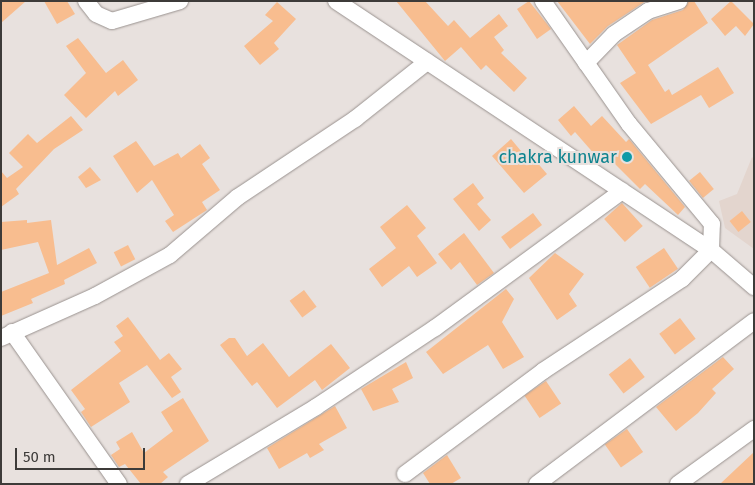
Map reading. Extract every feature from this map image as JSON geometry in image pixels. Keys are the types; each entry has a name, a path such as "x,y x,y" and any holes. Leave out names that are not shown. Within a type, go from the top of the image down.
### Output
{"street":[{"path":"86,1 96,14 112,21 180,1"},
{"path":"336,1 711,250 754,287"},
{"path":"405,474 543,371 682,279 711,250 712,224 629,124 543,1"},
{"path":"586,63 614,34 648,11 679,1"},
{"path":"119,484 6,335 96,296 170,255 238,197 355,119 427,62"},
{"path":"188,484 316,407 435,328 622,191"},
{"path":"536,484 754,320"},
{"path":"678,484 754,429"}],"shaded area":[{"path":"752,157 754,159 754,249 725,228 719,201 737,194"}],"building":[{"path":"1,1 26,1 1,23"},
{"path":"44,1 67,1 75,14 57,24"},
{"path":"396,1 425,1 448,26 454,20 470,38 499,14 508,26 494,37 504,50 501,53 527,78 514,92 486,65 481,70 461,47 445,61"},
{"path":"529,1 551,29 537,39 517,9"},
{"path":"557,1 646,1 608,26 590,44"},
{"path":"689,1 694,1 708,23 648,65 665,92 669,89 672,95 718,67 734,93 709,108 701,95 651,124 620,83 636,73 617,45 652,20 683,10"},
{"path":"731,1 754,24 745,36 736,26 725,36 711,19"},
{"path":"277,2 296,19 274,43 279,49 260,65 244,46 273,21 265,15"},
{"path":"78,38 106,73 123,60 138,80 118,96 115,91 86,118 64,95 86,73 66,46"},
{"path":"574,106 591,126 602,116 626,142 629,139 685,207 678,215 645,184 640,189 602,151 596,156 575,132 571,136 558,120"},
{"path":"71,116 83,130 54,149 16,189 19,194 1,207 1,171 7,178 23,167 9,153 28,134 37,143"},
{"path":"511,139 531,163 535,160 547,174 524,193 492,156"},
{"path":"136,141 154,166 178,153 181,158 200,144 210,158 202,164 220,190 202,202 207,210 173,232 165,221 174,215 152,180 137,193 113,156"},
{"path":"90,167 101,180 86,188 78,177"},
{"path":"700,172 714,189 703,198 689,181"},
{"path":"473,183 484,198 477,204 491,220 479,231 453,199"},
{"path":"622,203 643,226 625,242 604,219"},
{"path":"407,205 426,228 417,236 437,263 417,277 409,266 382,287 369,269 396,248 380,227"},
{"path":"742,211 751,222 738,232 730,221"},
{"path":"533,213 542,225 510,249 501,237"},
{"path":"27,220 27,223 51,220 57,265 89,248 97,263 64,280 65,284 31,299 33,303 1,316 1,292 49,273 38,242 1,250 1,222"},
{"path":"464,233 494,273 477,285 460,262 451,270 438,254"},
{"path":"128,245 135,259 121,267 114,252"},
{"path":"664,248 678,269 650,288 636,267"},
{"path":"555,253 584,274 569,294 577,306 557,320 529,278"},
{"path":"506,289 514,299 502,322 524,357 503,369 488,345 443,374 426,352"},
{"path":"304,290 317,307 302,318 290,301"},
{"path":"128,317 160,360 169,353 182,369 171,377 181,392 172,398 147,365 119,383 130,402 91,427 81,412 85,409 71,390 121,351 114,342 123,336 116,326"},
{"path":"680,318 696,339 675,354 659,334"},
{"path":"229,338 235,338 247,356 263,343 289,377 331,344 350,368 322,390 315,380 277,408 257,382 252,386 220,345"},
{"path":"723,357 734,369 712,389 716,393 698,413 676,431 656,407"},
{"path":"630,358 645,377 623,394 609,375"},
{"path":"406,362 413,378 392,389 399,402 373,411 361,389"},
{"path":"546,381 561,403 540,418 524,396"},
{"path":"183,398 209,441 163,472 168,477 160,484 141,484 125,464 119,467 111,455 120,449 116,442 132,432 144,453 173,431 161,412"},
{"path":"335,406 347,428 319,444 324,450 310,458 307,453 279,469 267,448"},
{"path":"627,429 643,452 621,467 605,444"},
{"path":"754,452 754,484 720,484"},
{"path":"447,455 461,478 451,484 430,484 423,473"}],"place":[{"name":"chakra kunwar","path":"627,157"}]}
